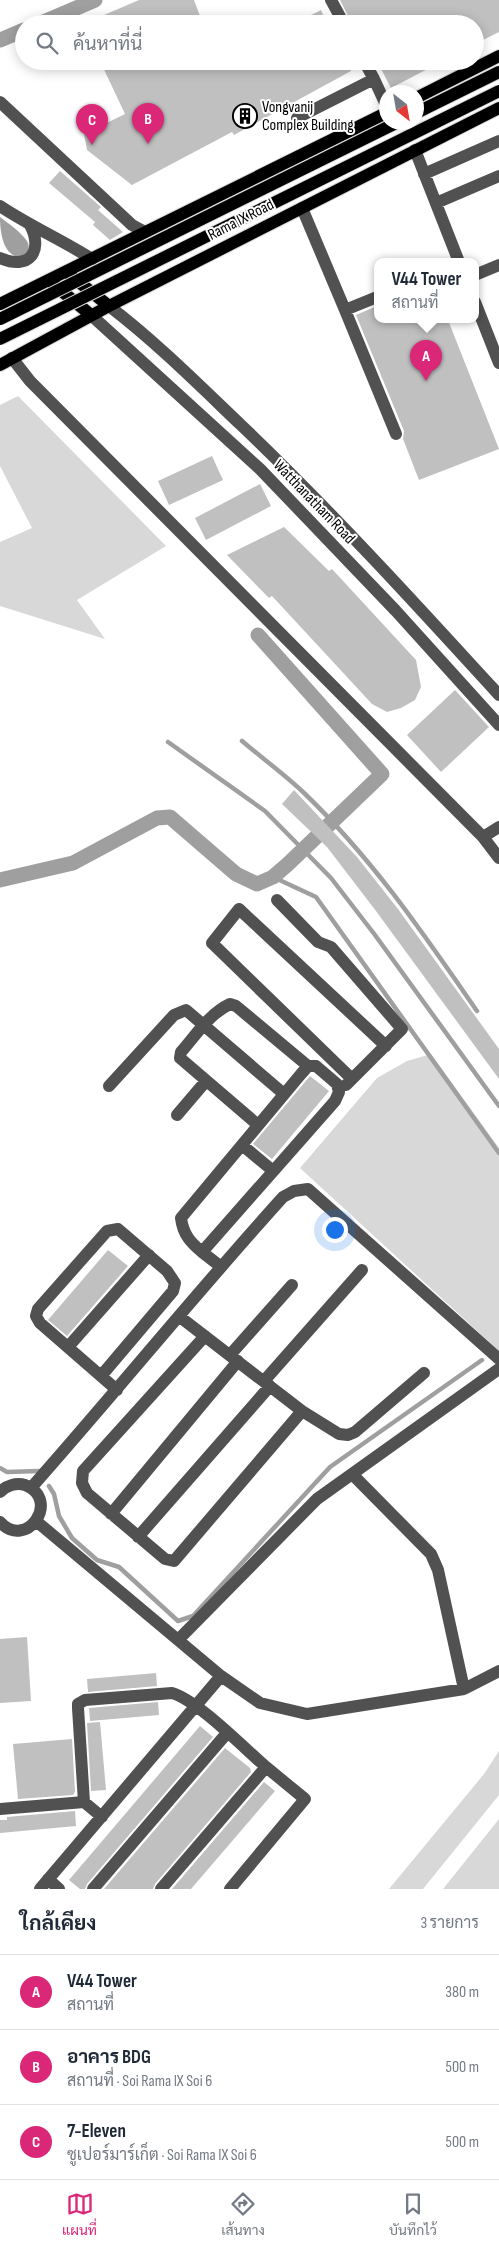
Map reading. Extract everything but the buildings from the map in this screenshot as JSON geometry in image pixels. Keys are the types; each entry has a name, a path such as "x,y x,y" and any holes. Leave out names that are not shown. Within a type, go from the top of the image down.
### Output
{"main road":[{"path":"484,64 499,56"},
{"path":"424,94 471,70"},
{"path":"424,109 499,72"},
{"name":"Rama IX Road","path":"0,339 499,91"},
{"name":"Rama IX Road","path":"0,365 91,315 499,108"},
{"name":"Rama IX Road","path":"0,304 379,116"},
{"name":"Rama IX Road","path":"0,320 382,130"},
{"path":"66,272 109,306"},
{"path":"49,280 91,315"}],"street":[{"path":"331,0 339,15"},
{"path":"369,70 379,90"},
{"path":"297,118 374,79"},
{"path":"0,102 132,225 145,232"},
{"path":"424,174 499,141"},
{"path":"415,150 457,258"},
{"path":"436,203 499,176"},
{"path":"0,206 92,259"},
{"path":"302,208 396,434"},
{"path":"0,258 21,264 30,257 36,246 35,235 30,225"},
{"path":"479,273 499,265"},
{"path":"345,310 374,298"},
{"name":"Watthanatham Road","path":"109,306 133,324 297,479 389,574 499,695"},
{"path":"479,312 499,363"},
{"name":"Watthanatham Road","path":"91,315 260,469 396,611 499,725"},
{"path":"12,358 36,388 483,837 499,858"},
{"path":"483,837 499,827"},
{"path":"202,1252 272,1170 335,1101 339,1092 402,1029 331,947 318,942 277,900"},
{"path":"352,1079 212,943 238,909 386,1046"},
{"path":"258,1125 180,1058 181,1052 204,1024 222,1008 230,1004 236,1006 308,1066 316,1066 337,1084 339,1092"},
{"path":"109,1086 174,1015 186,1010 284,1094"},
{"path":"220,1266 188,1240 182,1228 182,1218 308,1066"},
{"path":"177,1115 206,1081"},
{"path":"242,1145 272,1170"},
{"path":"31,1488 180,1317 220,1266 283,1197 294,1191 308,1189 499,1359"},
{"path":"101,1376 173,1292 175,1283 149,1255 118,1229 107,1231 38,1308 36,1316 40,1323 117,1390"},
{"path":"68,1347 149,1255"},
{"path":"138,1537 362,1270"},
{"path":"111,1514 292,1285"},
{"path":"180,1317 302,1411 339,1434 348,1435 355,1432 424,1373"},
{"path":"205,1336 83,1471 82,1483 87,1493 165,1559 174,1561 302,1411"},
{"path":"178,1640 317,1499 499,1369"},
{"path":"352,1474 431,1554 438,1570 464,1689"},
{"path":"1,1490 11,1485 21,1484 31,1488 38,1496 41,1504 36,1520 27,1529 19,1531 1,1527"},
{"path":"36,1520 221,1676 260,1703 307,1714 464,1689 499,1671"},
{"path":"59,1889 44,1884 221,1676"},
{"path":"84,1802 78,1708 81,1702 172,1693 184,1697 305,1799 230,1889"},
{"path":"92,1889 227,1733"},
{"path":"162,1889 266,1767"},
{"path":"0,1809 84,1802 102,1817"}],"shaded area":[{"path":"0,217 27,241 29,247 23,256 11,254 6,247 2,235"},
{"path":"18,396 166,546 77,600 105,639 0,606 0,542 32,528 0,466 0,405"},
{"path":"431,1054 499,1148 499,1351 300,1168 377,1078 407,1061"},
{"path":"499,1751 499,1795 423,1889 389,1889 484,1774"},
{"path":"499,1819 499,1889 443,1889"}],"waterway":[{"path":"60,15 95,0"},
{"path":"0,40 15,34"},
{"path":"0,880 73,863 157,818 170,817 236,874 257,884 273,877 288,864 382,774 258,635"},
{"path":"242,741 303,792 352,843 396,897 477,1011"},
{"path":"168,742 265,811 331,878 375,935 499,1106"},
{"path":"273,877 316,897 499,1153"},
{"path":"49,1486 54,1494 59,1516 72,1538 97,1560 119,1567 178,1621 193,1616 330,1467 482,1360"},
{"path":"0,1468 7,1472 39,1471"}],"place":[{"name":"Vongvanij Complex Building","path":"245,116"},
{"name":"อาคาร BDG","path":"148,144"},
{"name":"7-Eleven","path":"92,145"},
{"name":"V44 Tower","path":"426,381"}]}
